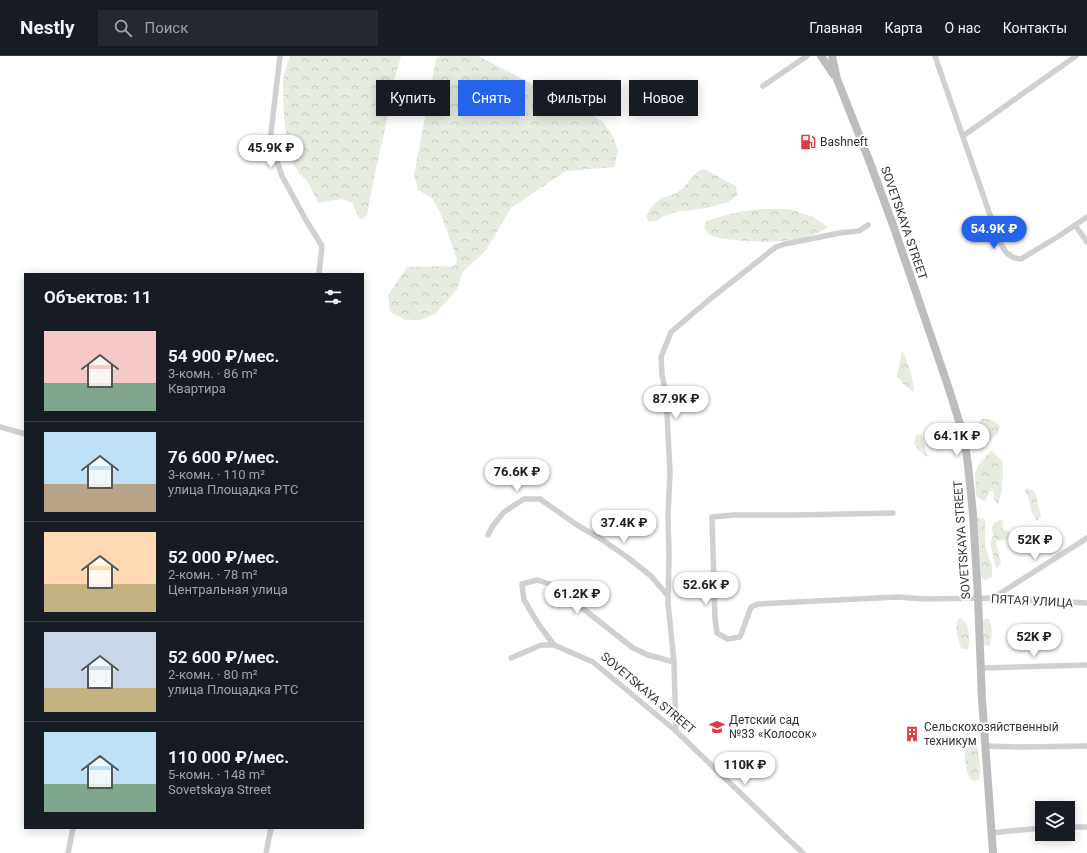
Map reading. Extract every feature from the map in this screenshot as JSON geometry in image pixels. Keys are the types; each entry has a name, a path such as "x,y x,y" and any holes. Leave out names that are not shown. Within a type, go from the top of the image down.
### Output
{"main road":[{"name":"SOVETSKAYA STREET","path":"821,56 837,79"},
{"name":"SOVETSKAYA STREET","path":"832,56 837,79 893,225 964,437 973,514 985,746 993,853"}],"street":[{"path":"280,56 270,141 282,176 322,246 319,273"},
{"path":"763,86 807,56"},
{"path":"935,56 998,238 1005,252 1014,258 1021,259 1087,217"},
{"path":"963,136 1076,56"},
{"path":"676,731 674,662 668,603 668,515 670,466 666,394 662,376 661,357 671,332 776,247 840,233 859,231 868,225"},
{"path":"1075,225 1087,242"},
{"path":"0,427 24,434"},
{"path":"488,535 492,527 504,512 524,499 540,499 627,557 651,576 668,596"},
{"name":"ПЯТАЯ УЛИЦА","path":"893,513 734,515 712,517 715,619 717,633 728,639 740,637 751,607 758,604 898,597 925,599 992,598 1087,604"},
{"path":"992,598 1087,538"},
{"path":"554,645 539,625 524,600 522,584 537,580 553,585 633,648 648,655 674,662"},
{"path":"511,658 541,645 554,645"},
{"name":"SOVETSKAYA STREET","path":"554,645 593,662 676,731 803,853"},
{"path":"981,668 1087,665"},
{"path":"985,746 1087,746"},
{"path":"1075,827 1087,827"},
{"path":"68,853 73,829"},
{"path":"266,853 271,829"},
{"path":"992,833 1035,829"}],"green space":[{"path":"290,56 401,56 394,80 376,80 376,116 388,116 367,215 361,220 353,203 341,199 318,203 308,182 299,173 293,163 289,152 284,117 283,82"},
{"path":"440,56 478,56 525,80 458,80 458,116 525,116 525,80 533,84 533,116 594,116 603,122 613,136 618,151 614,167 566,171 511,208 486,250 462,273 457,289 435,314 420,320 405,320 390,312 388,295 407,267 455,266 457,259 440,212 432,198 418,190 414,175 425,116 450,116 450,80 432,80 436,59"},
{"path":"704,169 736,186 737,196 728,202 707,208 676,212 666,215 658,220 649,222 646,216 652,206 661,198 675,194 683,188 698,171"},
{"path":"763,209 789,209 811,216 828,227 807,237 771,242 720,238 709,234 704,227 707,221 741,212"},
{"path":"902,350 913,381 914,392 904,385 897,376"},
{"path":"982,419 991,419 1000,426 997,434 990,441 981,440 975,430 978,423"},
{"path":"921,434 928,457 919,451 914,443 916,435"},
{"path":"991,450 1003,462 1002,490 998,505 994,499 993,490 989,492 985,502 976,496 975,473 978,466"},
{"path":"1027,488 1035,492 1041,516 1037,521 1031,511 1028,496 1025,491"},
{"path":"977,517 985,519 985,546 992,566 992,577 985,581 981,576"},
{"path":"1002,519 1003,530 1012,533 1015,538 996,541 1001,564 996,568 990,543 993,536 992,527 994,523"},
{"path":"959,618 963,619 966,623 969,640 968,650 961,648 956,629"},
{"path":"985,619 989,619 992,629 990,646 984,645 982,637 985,632 982,622"},
{"path":"974,740 977,742 980,761 979,779 975,781 970,779 965,756 967,743"}],"place":[{"name":"Bashneft","path":"808,142"},
{"name":"Детский сад №33 «Колосок»","path":"717,727"},
{"name":"Сельскохозяйственный техникум","path":"912,734"}]}
